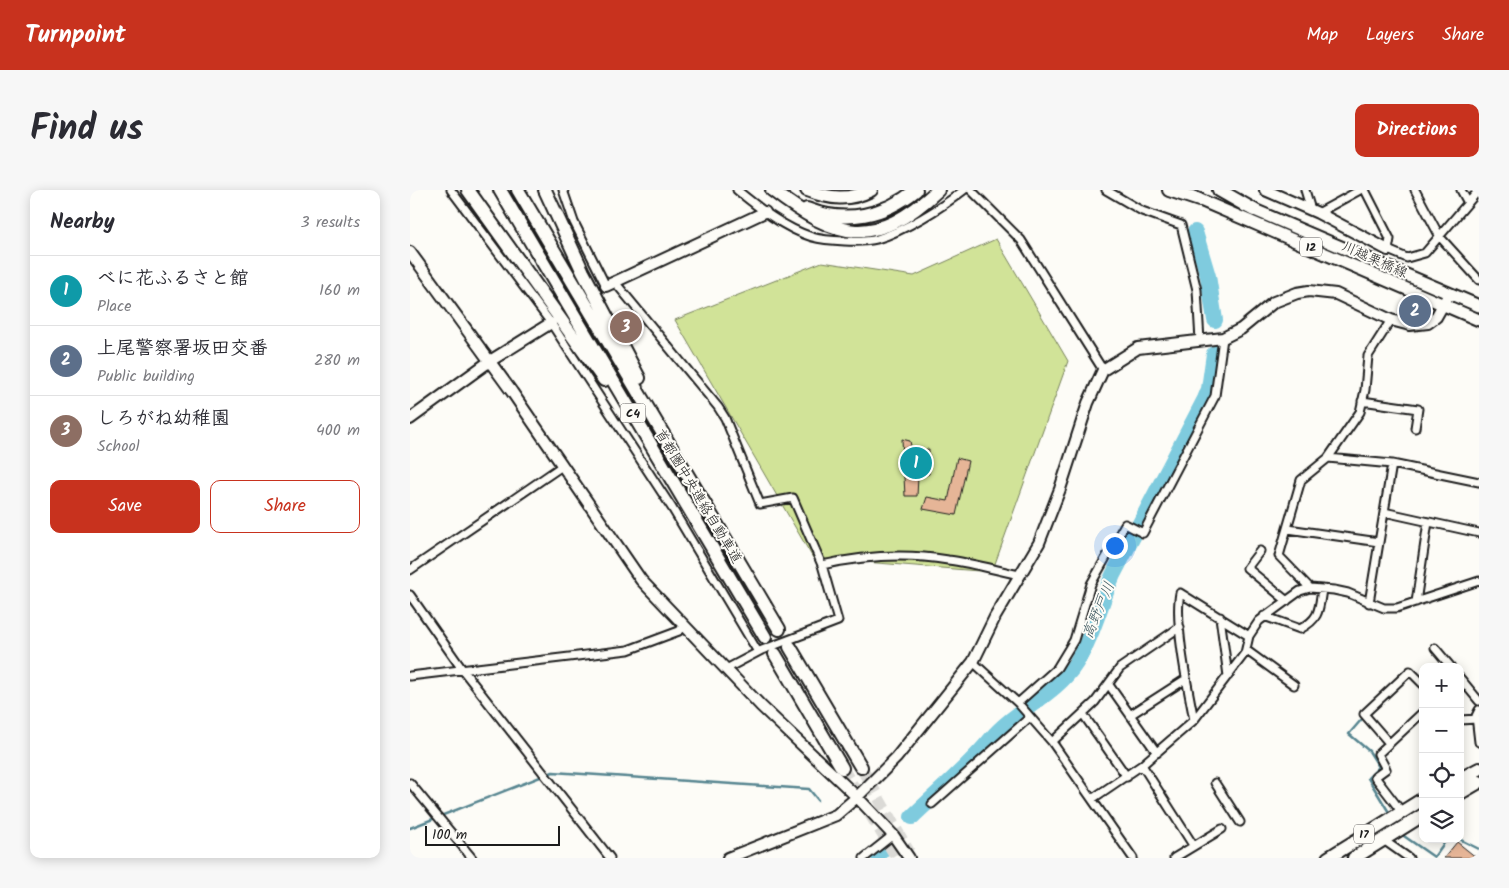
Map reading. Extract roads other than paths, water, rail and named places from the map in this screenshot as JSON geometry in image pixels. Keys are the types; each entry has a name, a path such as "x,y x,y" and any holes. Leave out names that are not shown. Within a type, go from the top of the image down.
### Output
{"highway":[{"path":"468,190 544,294 669,474"},
{"name":"首都圏中央連絡自動車道","path":"500,190 765,637"},
{"name":"首都圏中央連絡自動車道","path":"518,190 779,629"},
{"path":"545,190 583,272 661,416 698,492"},
{"path":"772,190 823,224 841,230 861,231 881,228 900,221 919,208 938,190"},
{"path":"807,190 822,196 840,199 858,196 871,190"},
{"path":"785,200 815,212 834,216 855,217 889,209 916,190"},
{"path":"1169,190 1199,200"},
{"path":"1219,190 1254,210"},
{"path":"790,648 861,767"},
{"path":"775,654 842,768"},
{"path":"1464,777 1479,769"},
{"path":"1464,791 1479,782"},
{"name":"17","path":"1328,858 1419,801"},
{"name":"17","path":"1354,858 1419,817"}],"main road":[{"name":"川越栗橋線","path":"1177,190 1479,320"},
{"name":"川越栗橋線","path":"1209,190 1449,294 1478,304"}],"street":[{"path":"451,190 550,323 672,508 758,652"},
{"path":"563,190 574,222 610,284 718,407 725,418 760,504 793,498 822,565 838,621 758,652 726,669"},
{"path":"737,190 765,212 812,237 842,240 875,240 900,230 964,190"},
{"path":"971,190 1021,240 1103,370"},
{"path":"1106,190 1142,211 1181,225 1197,290 1200,341"},
{"path":"1265,190 1315,212 1407,258 1425,253 1440,237 1467,201 1479,190"},
{"path":"1305,190 1315,212"},
{"path":"1315,212 1360,190"},
{"path":"1365,190 1390,238 1388,250"},
{"path":"1415,190 1440,237 1479,280"},
{"path":"1461,190 1467,201"},
{"path":"1467,201 1470,190"},
{"path":"610,284 765,212"},
{"path":"410,252 490,361 642,580 760,706 858,798 893,835 909,858"},
{"path":"728,858 836,815 858,798 896,758 973,662 994,617 1039,543 1060,489 1088,403 1103,370 1138,348 1223,338 1241,329 1274,302 1286,296 1309,291 1336,294 1391,320 1410,325 1428,323 1436,317 1444,306 1449,294"},
{"path":"1310,588 1279,556 1301,480 1328,458 1360,412 1368,356 1391,320"},
{"path":"410,420 490,361 550,323"},
{"path":"1018,703 1057,668 1074,640 1091,584 1125,524 1143,533 1216,396 1223,338"},
{"path":"1362,401 1418,408 1415,428"},
{"path":"1328,458 1392,464 1479,482"},
{"path":"1369,603 1392,464"},
{"path":"410,570 562,466"},
{"path":"1384,512 1479,533"},
{"path":"1416,602 1428,522"},
{"path":"1288,529 1379,542"},
{"path":"1260,551 1247,568 1286,601"},
{"path":"822,565 852,559 929,558 947,559 1020,575"},
{"path":"1092,799 1142,765 1194,720 1246,650 1249,636 1264,616 1300,591 1310,588 1348,593 1384,608 1397,608 1479,581"},
{"path":"1264,616 1300,628 1312,623 1318,614 1322,589"},
{"path":"1194,720 1186,679 1180,627 1178,601 1180,593 1249,636"},
{"path":"410,595 462,669 610,858"},
{"path":"1220,617 1228,676"},
{"path":"410,676 628,650 679,631 685,626"},
{"path":"1052,742 1083,714 1120,668 1180,627"},
{"path":"1435,648 1448,663"},
{"path":"1246,650 1294,685"},
{"path":"973,662 1018,703 1052,742 1133,858"},
{"path":"1389,743 1364,714 1410,671 1419,680"},
{"path":"1130,715 1186,679"},
{"path":"1464,683 1479,701"},
{"path":"1109,684 1157,753"},
{"path":"1479,710 1477,719 1479,742"},
{"path":"1083,714 1127,776"},
{"path":"1401,811 1375,777 1386,769 1378,754 1419,716"},
{"path":"932,804 1030,717"},
{"path":"1464,720 1477,719"},
{"path":"1142,765 1193,845"},
{"path":"410,783 472,858"},
{"path":"1215,783 1240,822"},
{"path":"1174,858 1222,829"},
{"path":"864,858 893,835"},
{"path":"1382,839 1409,858"}],"waterway":[{"name":"高野戸川","path":"1195,232 1208,276 1215,320"},
{"name":"高野戸川","path":"912,817 963,769 1000,729 1058,684 1076,663 1092,631 1113,575 1205,399 1209,389 1214,354"},
{"path":"1361,720 1349,734 1369,751 1379,767 1368,778 1390,814"},
{"path":"410,828 553,772 809,789 818,800"},
{"path":"1401,834 1434,857 1444,843"},
{"path":"1464,842 1479,849"},
{"name":"高野戸川","path":"878,855 882,850"}],"tunnel":[{"path":"861,767 909,852"},
{"path":"842,768 897,858"}],"place":[{"name":"上尾警察署坂田交番","path":"1415,311"},
{"name":"しろがね幼稚園","path":"626,327"},
{"name":"べに花ふるさと館","path":"916,463"}]}
